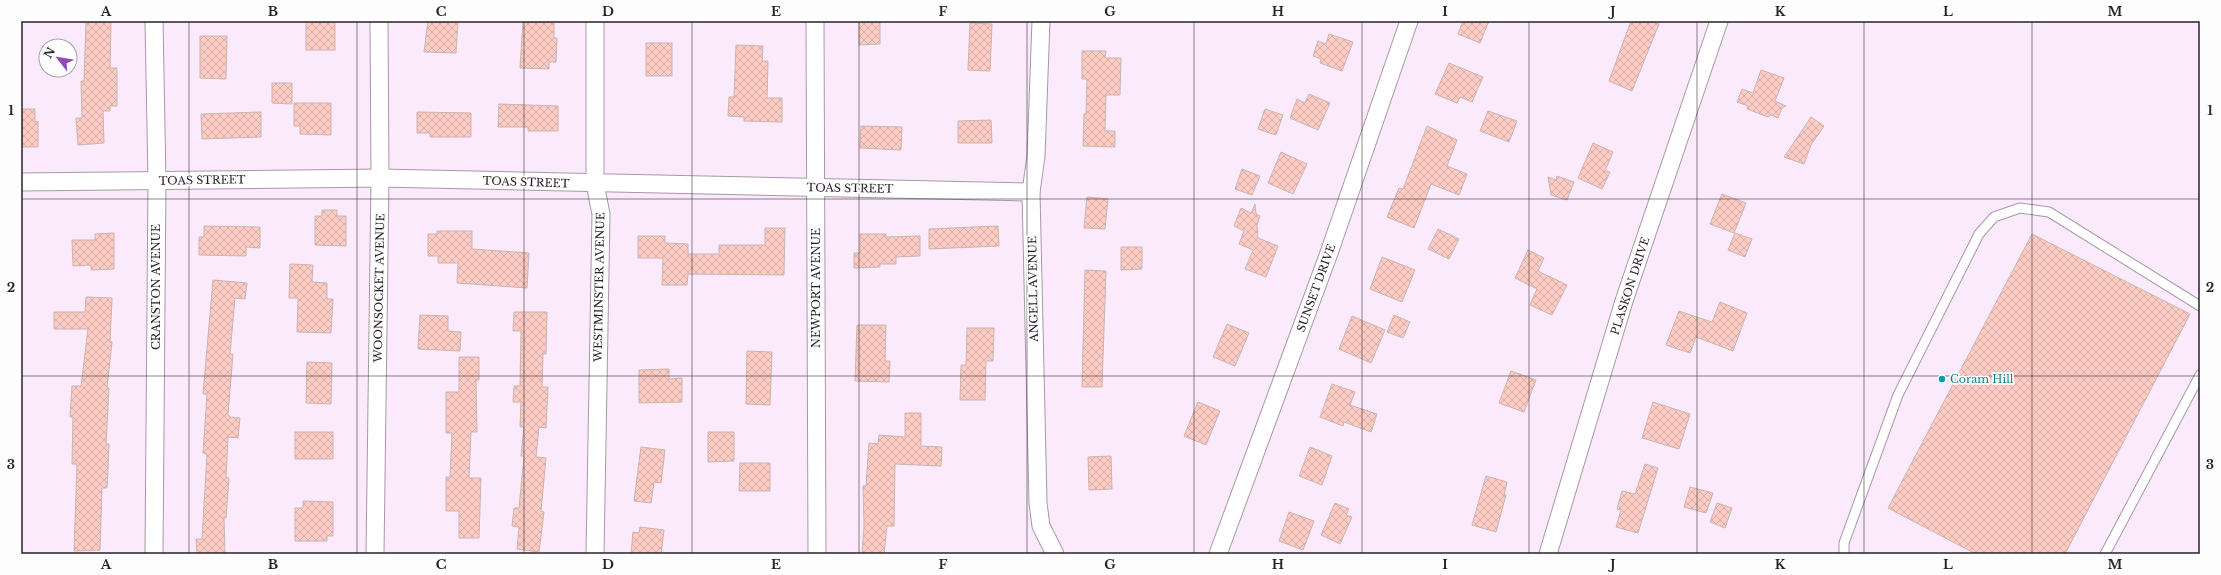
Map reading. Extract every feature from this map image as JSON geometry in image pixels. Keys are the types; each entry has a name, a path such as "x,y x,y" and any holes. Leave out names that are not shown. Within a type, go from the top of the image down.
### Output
{"street":[{"name":"CRANSTON AVENUE","path":"154,21 157,181 154,554"},
{"name":"WOONSOCKET AVENUE","path":"375,554 380,178 379,21"},
{"name":"WESTMINSTER AVENUE","path":"595,21 596,184 601,214 595,554"},
{"name":"NEWPORT AVENUE","path":"815,21 817,554"},
{"name":"ANGELL AVENUE","path":"1041,21 1036,156 1031,192 1038,503 1041,526 1055,554"},
{"name":"SUNSET DRIVE","path":"1218,554 1329,253 1409,21"},
{"name":"PLASKON DRIVE","path":"1548,554 1624,301 1719,21"},
{"name":"TOAS STREET","path":"21,182 380,178 596,184 1031,192"}],"lane":[{"path":"1844,554 1844,543 1898,395 1979,234 1994,217 2020,208 2049,212 2200,306"},
{"path":"2105,554 2200,375"}],"building":[{"path":"86,21 111,21 110,68 117,68 117,106 110,106 110,111 103,111 104,143 78,145 76,118 82,118 81,81 84,81"},
{"path":"306,21 335,21 335,50 306,50"},
{"path":"428,21 458,21 456,53 424,52"},
{"path":"523,21 554,21 554,38 557,38 556,62 549,62 549,69 520,68"},
{"path":"859,21 880,21 880,44 859,45"},
{"path":"1463,21 1489,21 1480,43 1458,34"},
{"path":"1631,21 1651,21 1659,24 1632,91 1609,81"},
{"path":"970,23 992,24 990,71 968,70"},
{"path":"1329,34 1353,42 1342,71 1320,63 1321,59 1313,56 1318,41 1326,44"},
{"path":"200,36 227,36 226,79 200,78"},
{"path":"646,43 672,43 672,76 646,76"},
{"path":"736,45 763,46 762,61 768,61 767,98 782,98 782,122 744,121 744,117 728,116 729,97 734,97"},
{"path":"1082,51 1106,51 1105,58 1121,58 1120,95 1106,95 1105,131 1115,131 1115,147 1083,146 1087,79 1082,79"},
{"path":"1449,63 1483,77 1472,102 1460,97 1457,103 1435,94"},
{"path":"1761,70 1784,78 1775,101 1786,106 1782,108 1778,118 1771,115 1768,117 1747,109 1748,106 1737,102 1742,89 1753,93"},
{"path":"272,83 292,83 292,104 272,103"},
{"path":"1309,94 1330,103 1318,130 1290,118 1297,99 1305,103"},
{"path":"294,103 331,103 331,135 300,134 300,126 294,126"},
{"path":"499,104 558,106 558,131 528,131 528,127 498,127"},
{"path":"21,109 35,109 35,122 38,121 38,147 21,147"},
{"path":"1265,109 1283,115 1276,135 1258,129"},
{"path":"1488,111 1517,121 1509,142 1480,131"},
{"path":"261,112 261,137 202,139 201,114"},
{"path":"417,112 471,113 471,137 430,137 430,133 417,133"},
{"path":"1811,117 1824,126 1811,145 1804,164 1784,157"},
{"path":"991,120 992,143 958,143 958,121"},
{"path":"861,126 902,127 901,150 860,148"},
{"path":"1427,126 1457,140 1447,166 1467,174 1459,195 1431,184 1414,228 1387,217 1399,188 1403,189"},
{"path":"1593,143 1613,152 1605,171 1610,172 1602,189 1578,178"},
{"path":"1281,152 1307,164 1293,194 1268,183"},
{"path":"1242,169 1260,176 1252,195 1235,189"},
{"path":"1557,176 1574,182 1567,200 1551,195 1548,177 1556,180"},
{"path":"1722,194 1746,203 1734,233 1710,224"},
{"path":"1087,197 1108,199 1105,229 1084,228"},
{"path":"1255,204 1256,214 1260,216 1257,225 1258,238 1278,246 1266,277 1245,269 1253,250 1239,244 1244,231 1234,226 1241,208 1251,213"},
{"path":"322,210 337,210 337,216 346,216 346,246 315,245 315,216 322,216"},
{"path":"204,226 260,227 260,248 246,247 246,256 199,255 199,237 204,237"},
{"path":"998,226 999,246 929,249 929,229"},
{"path":"765,228 785,228 784,275 688,274 687,285 662,285 663,258 638,258 638,236 665,236 665,243 688,244 688,254 719,254 719,245 765,245"},
{"path":"1438,229 1459,239 1449,259 1428,249"},
{"path":"437,231 472,231 472,249 529,253 527,288 457,283 458,263 438,263 438,256 428,256 428,234 437,234"},
{"path":"114,233 114,269 91,270 91,265 73,266 72,240 95,240 95,234"},
{"path":"1735,233 1752,239 1745,257 1728,250"},
{"path":"860,234 886,234 886,237 920,236 920,256 896,257 896,264 880,264 880,267 854,268 854,253 860,253"},
{"path":"2032,234 2190,314 2065,554 1976,554 1888,508"},
{"path":"1121,247 1142,247 1142,269 1121,270"},
{"path":"1528,250 1544,258 1538,271 1567,285 1552,315 1530,305 1537,289 1515,278"},
{"path":"1382,257 1415,270 1402,302 1370,289"},
{"path":"290,264 313,265 312,282 327,283 327,299 333,299 331,333 297,332 298,298 289,298"},
{"path":"1085,270 1106,271 1102,387 1082,387"},
{"path":"213,280 247,283 245,299 235,298 230,354 233,354 228,414 230,417 240,418 238,438 228,437 226,477 229,478 226,518 224,517 225,554 197,554 196,539 202,539 207,454 203,453 207,394 203,394"},
{"path":"86,297 112,298 110,342 112,342 107,388 109,388 106,444 109,444 108,469 107,488 102,488 100,550 74,551 77,464 72,464 73,417 70,417 72,386 81,386 88,329 54,329 54,312 85,312"},
{"path":"1720,302 1747,313 1733,351 1696,337 1690,353 1666,345 1679,311 1712,322"},
{"path":"514,312 547,312 546,354 543,354 542,387 548,387 546,428 539,427 536,457 546,458 541,511 544,512 539,552 517,549 519,527 512,526 514,508 519,508 524,456 521,456 524,427 520,427 521,402 513,402 514,386 520,386 521,331 513,331"},
{"path":"420,315 448,316 448,331 461,332 460,351 418,349"},
{"path":"1394,315 1410,322 1403,338 1387,332"},
{"path":"1352,316 1385,330 1371,363 1339,349"},
{"path":"1227,324 1249,333 1235,366 1213,357"},
{"path":"857,325 886,325 885,361 890,361 889,382 855,381"},
{"path":"967,328 994,328 993,361 986,361 985,400 960,400 961,365 966,365"},
{"path":"747,351 772,352 770,405 746,404"},
{"path":"459,357 479,357 479,380 476,380 477,432 471,432 469,478 481,478 479,538 459,538 459,511 446,511 446,477 450,477 452,433 446,433 446,392 459,392"},
{"path":"307,362 332,363 331,404 306,403"},
{"path":"669,369 669,379 682,378 682,402 639,403 639,370"},
{"path":"1511,371 1536,380 1524,412 1499,403"},
{"path":"1332,384 1355,392 1350,405 1377,414 1371,432 1344,422 1343,426 1320,417"},
{"path":"1198,402 1220,411 1206,445 1184,436"},
{"path":"1653,402 1690,414 1679,449 1642,438"},
{"path":"905,413 921,413 921,446 942,447 941,466 895,464 894,526 887,526 884,554 862,554 864,526 863,486 866,486 869,443 878,444 879,435 905,437"},
{"path":"295,432 333,432 333,459 295,459"},
{"path":"708,432 734,432 734,461 708,462"},
{"path":"641,447 665,450 661,483 654,482 651,503 634,501"},
{"path":"1310,447 1332,456 1322,485 1299,476"},
{"path":"1111,456 1112,489 1089,490 1088,457"},
{"path":"740,463 770,463 770,491 739,491"},
{"path":"1645,464 1658,468 1638,533 1616,527 1621,510 1617,509 1622,491 1635,494"},
{"path":"1486,476 1507,482 1504,495 1506,495 1496,532 1472,525"},
{"path":"1690,487 1713,493 1706,513 1684,507"},
{"path":"303,501 333,502 333,536 327,536 327,541 295,541 295,508 303,508"},
{"path":"1335,503 1349,509 1346,515 1352,517 1340,544 1321,535"},
{"path":"1717,503 1732,508 1725,528 1710,522"},
{"path":"1289,512 1314,521 1303,550 1279,541"},
{"path":"640,527 664,530 661,554 631,554 633,532 639,533"}],"place":[{"name":"Coram Hill","path":"1942,379"}]}
